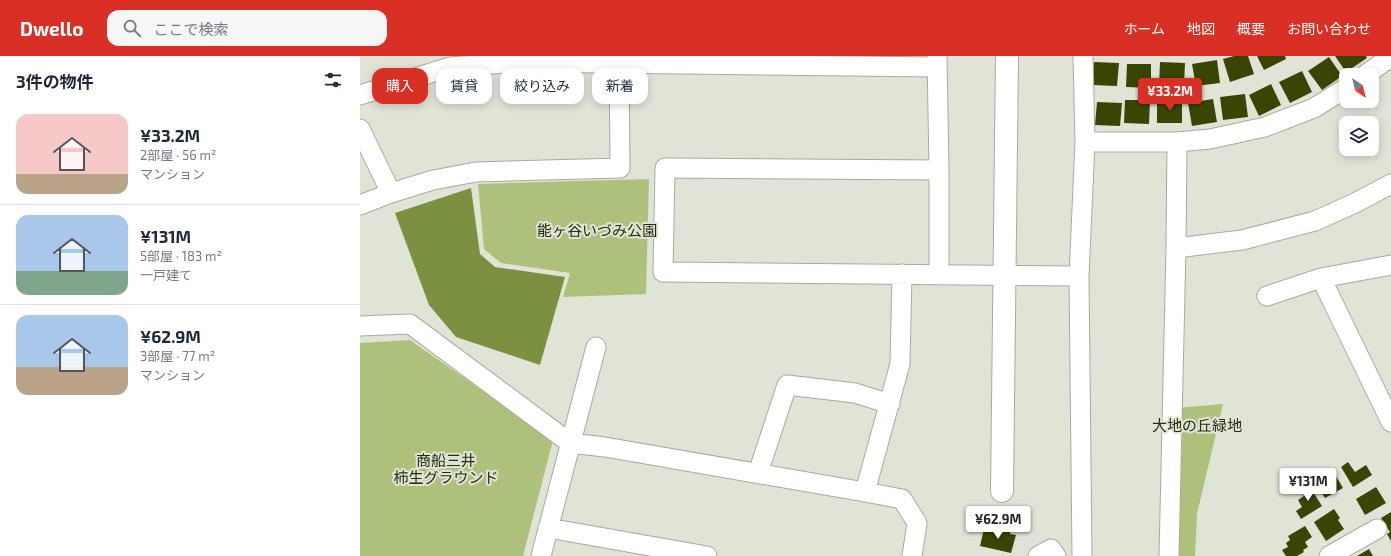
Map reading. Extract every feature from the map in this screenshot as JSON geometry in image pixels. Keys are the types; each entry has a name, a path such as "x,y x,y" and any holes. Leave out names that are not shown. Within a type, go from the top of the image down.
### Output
{"street":[{"path":"1002,491 1007,56"},
{"path":"1082,556 1079,276 1085,142 1083,56"},
{"path":"1375,68 1391,57"},
{"path":"360,95 450,66 519,62 619,60 937,62 939,275"},
{"path":"360,205 391,193 433,180 476,172 620,168 619,60"},
{"path":"1085,142 1177,142 1210,139 1266,127 1314,108 1339,92"},
{"path":"360,129 391,193"},
{"path":"1169,556 1177,142"},
{"path":"939,170 665,168 663,272 1079,276"},
{"path":"1176,248 1242,240 1315,222 1355,204 1391,184"},
{"path":"1267,296 1321,278 1391,265"},
{"path":"865,492 900,364 902,274"},
{"path":"1321,278 1391,422"},
{"path":"360,326 410,324 570,443 605,447 758,473 902,500 917,523 912,556"},
{"path":"540,556 596,347"},
{"path":"758,473 787,385 855,393 890,404"},
{"path":"548,528 707,556"},
{"path":"1329,556 1377,529"},
{"path":"1038,556 1051,549 1056,556"}],"green space":[{"name":"能ヶ谷いづみ公園","path":"649,179 646,294 563,297 570,273 501,263 484,249 478,184"},
{"name":"商船三井 柿生グラウンド","path":"410,340 553,440 523,556 360,556 360,343"},
{"name":"大地の丘緑地","path":"1223,404 1197,514 1195,556 1179,556 1177,408"}],"shaded area":[{"path":"471,188 480,254 495,267 565,277 540,365 456,337 429,305 395,213"}],"building":[{"path":"1234,56 1248,56 1254,74 1230,82 1223,59"},
{"path":"1257,56 1285,56 1286,59 1264,70"},
{"path":"1335,56 1366,56 1367,58 1352,68 1343,68"},
{"path":"1329,57 1339,72 1339,78 1322,90 1308,71"},
{"path":"1217,60 1220,83 1196,86 1192,64"},
{"path":"1094,62 1119,63 1117,86 1092,85"},
{"path":"1160,62 1185,63 1184,86 1159,85"},
{"path":"1127,64 1151,64 1151,88 1126,87"},
{"path":"1302,71 1312,92 1290,103 1279,82"},
{"path":"1271,84 1281,105 1259,116 1249,95"},
{"path":"1245,94 1248,117 1223,120 1220,97"},
{"path":"1213,99 1217,122 1192,126 1188,103"},
{"path":"1125,100 1150,100 1149,124 1124,123"},
{"path":"1157,100 1182,100 1182,123 1157,123"},
{"path":"1097,102 1122,103 1120,126 1095,125"},
{"path":"1348,462 1355,472 1366,465 1372,475 1353,487 1341,467"},
{"path":"1333,471 1343,488 1325,498 1315,482"},
{"path":"1308,484 1322,506 1301,519 1296,511 1302,507 1298,500 1304,496 1300,489"},
{"path":"1376,487 1386,503 1365,515 1356,499"},
{"path":"1334,509 1340,518 1338,520 1344,529 1326,541 1314,522"},
{"path":"1391,512 1391,541 1387,534 1390,532 1381,518"},
{"path":"1305,526 1312,537 1305,542 1308,547 1303,550 1304,552 1297,556 1286,556 1282,550 1288,547 1286,543 1290,540 1288,536"},
{"path":"1000,527 1011,530 1010,534 1016,535 1011,553 980,546 984,529 999,532"},
{"path":"1369,549 1373,556 1357,556"}]}
